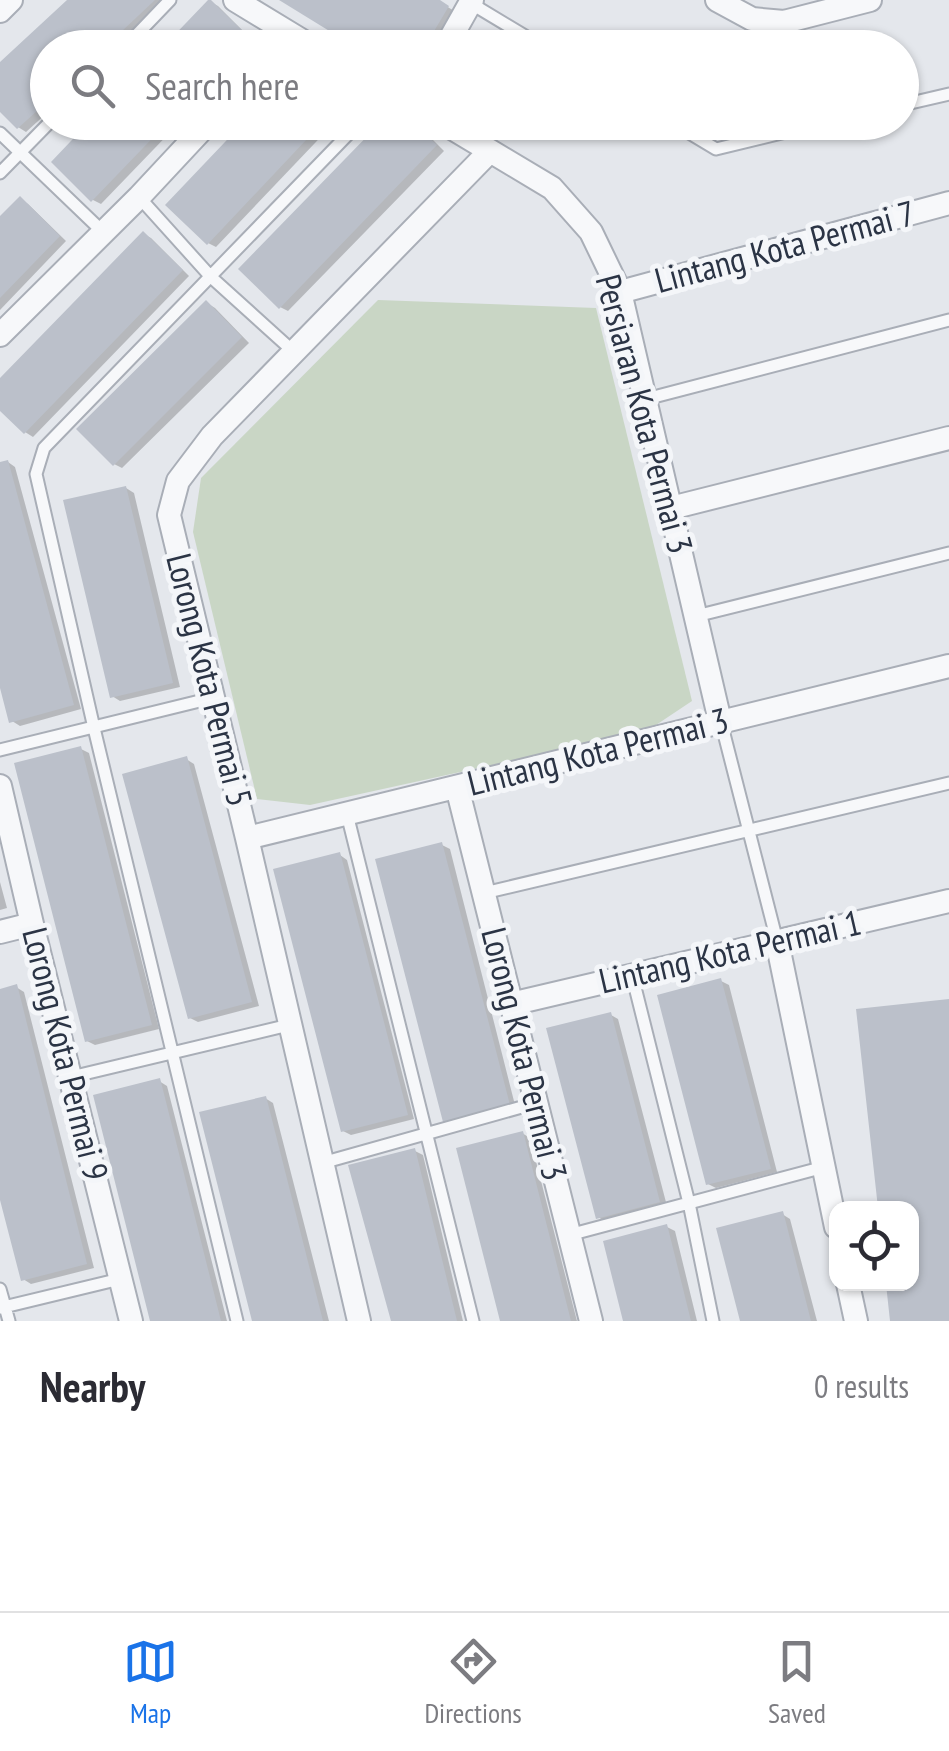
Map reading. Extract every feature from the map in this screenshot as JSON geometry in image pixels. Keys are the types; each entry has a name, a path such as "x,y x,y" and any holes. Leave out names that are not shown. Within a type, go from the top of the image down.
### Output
{"street":[{"path":"0,10 11,0"},
{"path":"235,0 272,30"},
{"path":"717,0 752,19 784,22 870,0"},
{"path":"454,30 469,1"},
{"path":"0,335 192,140"},
{"name":"Persiaran Kota Permai 3","path":"470,140 552,188 590,232 620,292 720,721"},
{"name":"Lorong Kota Permai 5","path":"359,1321 168,516 178,481 212,436 489,152"},
{"name":"Lintang Kota Permai 7","path":"620,292 949,203"},
{"path":"671,508 949,438"},
{"name":"Lintang Kota Permai 3","path":"247,838 949,666"},
{"name":"Lorong Kota Permai 9","path":"0,786 131,1321"},
{"name":"Lorong Kota Permai 3","path":"458,787 591,1321"},
{"name":"Lintang Kota Permai 1","path":"512,1004 949,901"},
{"path":"0,932 32,924"},
{"path":"777,941 831,1201"},
{"path":"850,1291 856,1321"}],"lane":[{"path":"141,30 170,0"},
{"path":"469,1 516,30"},
{"path":"919,101 949,94"},
{"path":"0,133 103,232"},
{"path":"0,173 32,140"},
{"path":"237,1321 36,474 44,448 343,140"},
{"path":"701,140 716,149 753,140"},
{"path":"138,197 212,276 294,352"},
{"path":"646,399 949,320"},
{"path":"696,616 949,553"},
{"path":"0,750 212,698"},
{"path":"720,721 777,941"},
{"path":"484,893 949,783"},
{"path":"347,814 473,1321"},
{"path":"632,975 689,1203 713,1321"},
{"path":"71,1077 289,1025"},
{"path":"322,1162 536,1102"},
{"path":"569,1235 824,1167"},
{"path":"2,1307 120,1278"},
{"path":"0,1289 8,1321"}],"green space":[{"path":"378,300 596,308 692,701 647,731 310,805 257,799 193,532 201,478"}],"building":[{"path":"67,0 155,0 123,30 35,30"},
{"path":"211,0 242,30 179,30"},
{"path":"279,0 440,0 449,6 435,30 328,30"},
{"path":"30,34 30,117 17,129 0,112 0,62"},
{"path":"72,140 151,140 91,202 51,162"},
{"path":"227,140 306,140 207,245 165,205"},
{"path":"363,140 432,140 437,145 279,309 238,269"},
{"path":"20,196 60,236 0,298 0,216"},
{"path":"143,231 183,270 24,434 0,411 0,378"},
{"path":"206,300 242,337 113,466 76,429"},
{"path":"8,460 74,705 9,723 0,688 0,462"},
{"path":"126,486 173,683 110,698 63,500"},
{"path":"81,746 152,1025 85,1042 14,763"},
{"path":"187,756 252,1002 188,1019 122,774"},
{"path":"442,842 510,1105 443,1122 375,859"},
{"path":"340,852 408,1115 341,1132 273,869"},
{"path":"721,978 771,1169 706,1185 657,995"},
{"path":"17,984 87,1264 21,1281 0,1200 0,989"},
{"path":"949,999 949,1321 890,1321 887,1291 919,1291 919,1201 877,1201 856,1009"},
{"path":"611,1012 660,1202 596,1219 546,1028"},
{"path":"160,1078 221,1321 150,1321 93,1095"},
{"path":"266,1096 323,1321 252,1321 199,1112"},
{"path":"523,1131 571,1321 500,1321 456,1148"},
{"path":"415,1148 457,1321 391,1321 348,1165"},
{"path":"783,1211 811,1321 740,1321 716,1228"},
{"path":"667,1224 691,1321 623,1321 603,1241"}]}
